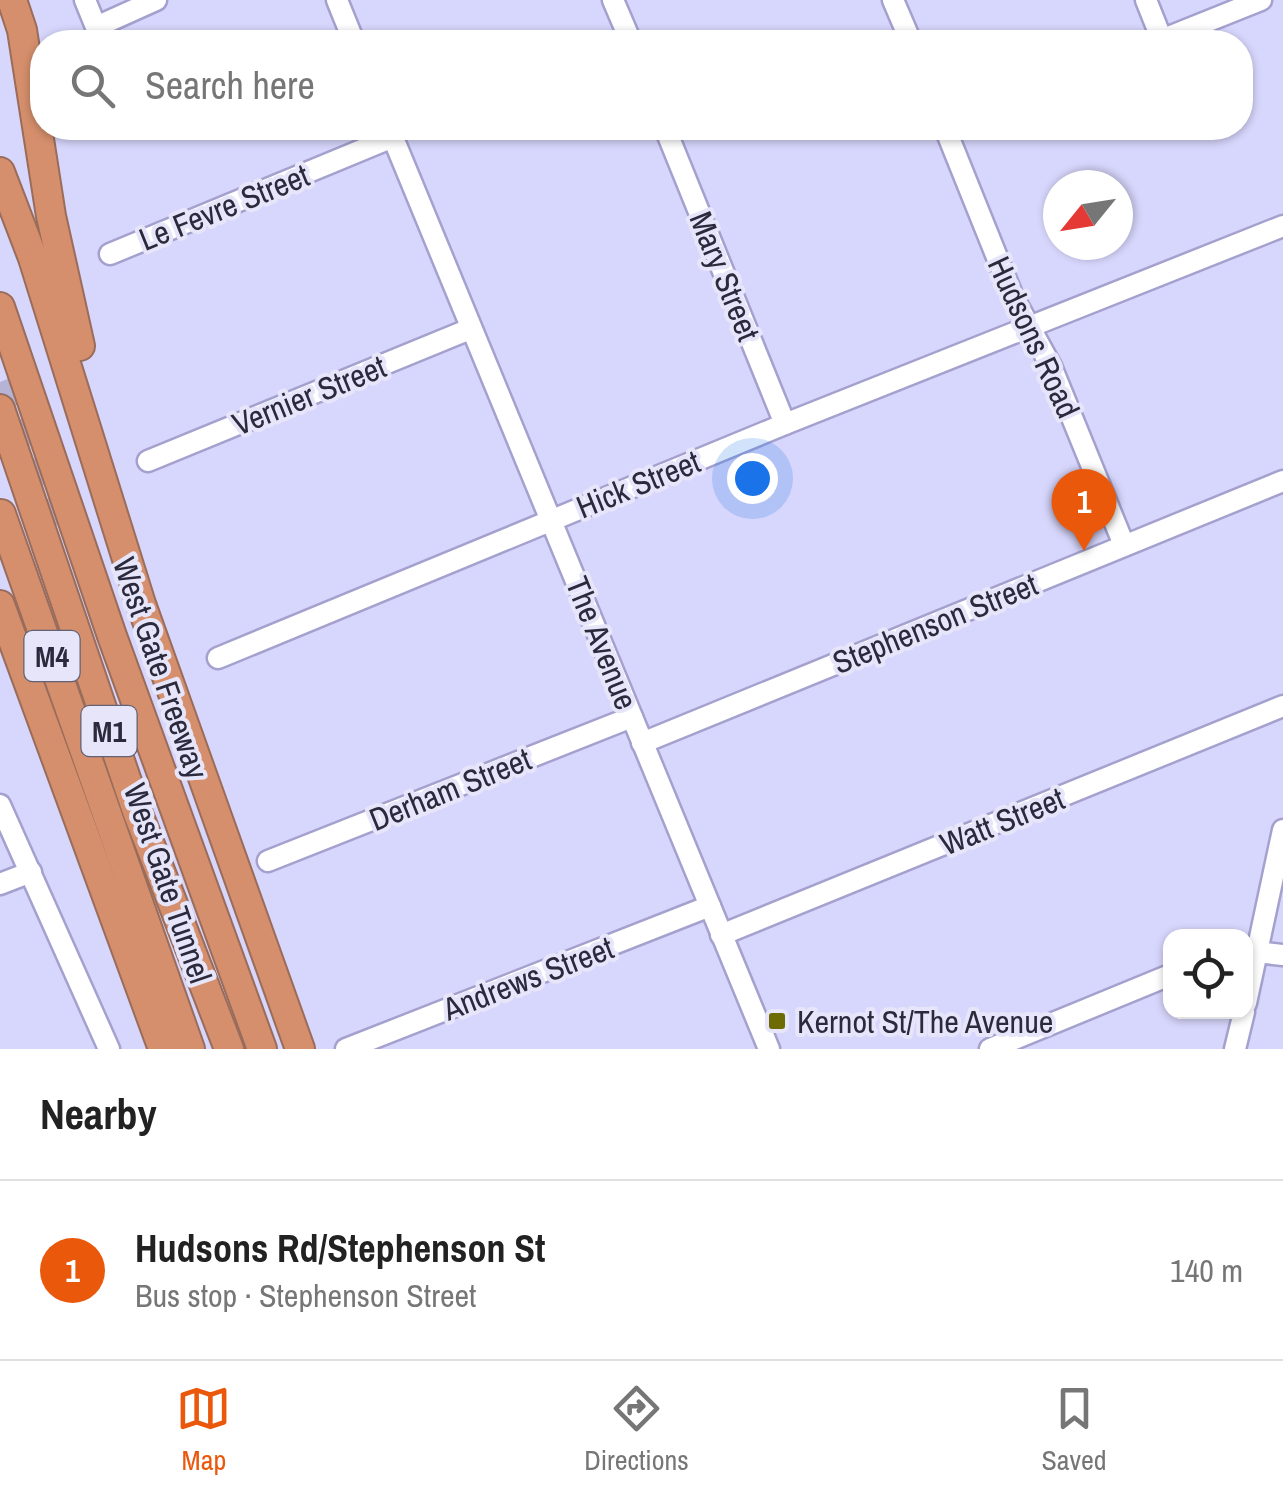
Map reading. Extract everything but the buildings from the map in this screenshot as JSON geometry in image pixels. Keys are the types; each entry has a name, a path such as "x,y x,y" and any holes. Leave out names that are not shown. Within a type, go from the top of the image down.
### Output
{"highway":[{"path":"12,0 30,77"},
{"path":"41,140 68,302 194,757"},
{"name":"M1","path":"0,172 34,258 141,604 300,1049"},
{"name":"West Gate Freeway","path":"0,306 112,636 262,1049"},
{"name":"M1","path":"0,408 138,811 229,1049"},
{"name":"West Gate Tunnel","path":"1,514 190,1049"},
{"name":"M1","path":"0,606 162,1049"},
{"path":"0,655 100,888"}],"street":[{"path":"85,0 96,27 156,0"},
{"path":"337,0 349,30"},
{"path":"613,0 625,30"},
{"path":"894,0 906,30"},
{"path":"1146,0 1156,30"},
{"path":"1186,30 1261,0"},
{"name":"Le Fevre Street","path":"110,254 373,140"},
{"name":"The Avenue","path":"394,140 769,1049"},
{"name":"Mary Street","path":"670,140 785,424"},
{"name":"Hudsons Road","path":"950,140 1012,297 1051,366 1124,545"},
{"name":"Hick Street","path":"218,658 785,424 1283,226"},
{"name":"Vernier Street","path":"148,461 470,329"},
{"name":"Stephenson Street","path":"642,743 1283,481"},
{"name":"Watt Street","path":"721,935 1283,706"},
{"name":"Derham Street","path":"268,861 632,717"},
{"path":"0,805 110,1049"},
{"path":"1253,946 1283,830"},
{"path":"0,884 30,872"},
{"name":"Andrews Street","path":"346,1049 710,906"},
{"path":"1253,950 1283,955"},
{"path":"990,1049 1163,978"},
{"path":"1236,1049 1242,1019"}],"tunnel":[{"path":"0,382 64,537"}],"place":[{"name":"Hudsons Rd/Stephenson St","path":"1084,551"},
{"name":"Kernot St/The Avenue","path":"777,1021"}]}
